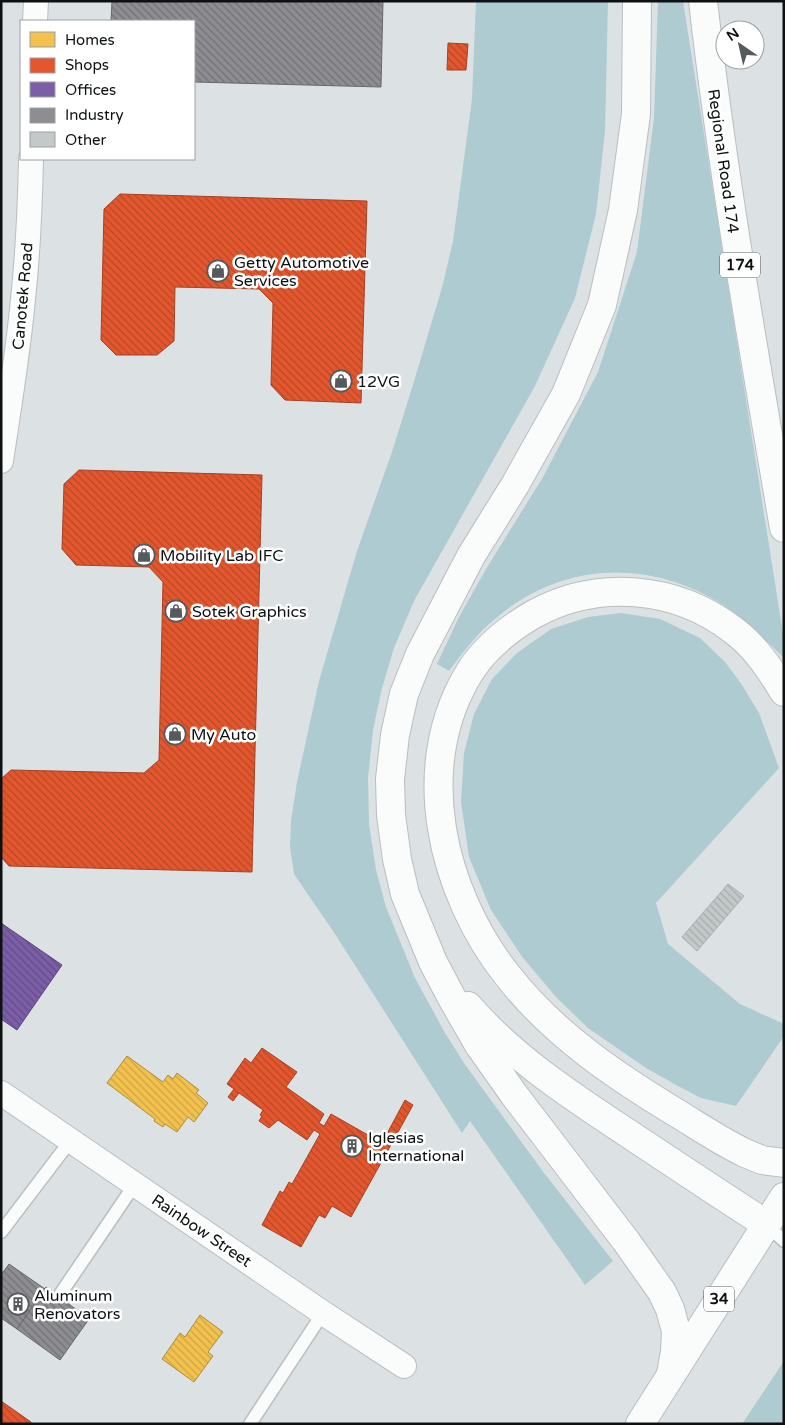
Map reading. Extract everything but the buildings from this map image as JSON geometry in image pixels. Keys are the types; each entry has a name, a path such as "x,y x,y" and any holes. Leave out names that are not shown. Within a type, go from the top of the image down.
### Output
{"main road":[{"path":"637,1 636,114 624,210 602,305 566,394 515,485 471,556 420,654 404,694 395,734 390,779 391,815 397,859 405,894 433,962 479,1045 554,1148 646,1267 662,1292 670,1309 676,1331 672,1374"},
{"name":"Regional Road 174","path":"703,1 712,80 734,233 784,528"},
{"path":"784,692 758,654 735,631 707,613 678,600 645,592 613,591 578,596 547,607 520,622 494,643 471,669 456,698 445,728 440,762 439,802 443,838 454,880 466,909 486,945 508,976 534,1006 571,1041 647,1095 745,1153 762,1160 784,1163"},
{"path":"419,929 446,976 463,999 482,1022 516,1053 579,1101 775,1233"},
{"name":"34","path":"640,1424 672,1374 775,1233 784,1197"}],"street":[{"path":"35,20 36,1"},
{"name":"Canotek Road","path":"1,461 24,298 31,160"},
{"name":"Rainbow Street","path":"1,1093 404,1366"}],"lane":[{"path":"1,1232 70,1140"},
{"path":"61,1293 135,1184"},
{"path":"250,1424 323,1312"}],"shaded area":[{"path":"476,1 608,1 605,131 596,214 575,298 535,386 414,601 394,648 382,688 373,730 368,778 369,824 376,870 386,907 415,978 445,1033 466,1066 544,1173 613,1261 585,1285 470,1121 462,1133 335,934 294,874 290,847 291,821 297,782 319,681 357,551 393,449 415,378 443,284 453,241 472,99"},
{"path":"658,1 683,1 784,640 784,658 740,617 710,597 681,584 652,576 623,573 594,574 566,580 539,590 513,605 472,641 449,671 437,664 459,617 486,569 543,477 598,372 637,252 654,118"},
{"path":"621,613 660,619 700,638 725,662 759,713 779,768 656,903 668,944 740,1004 784,1024 784,1036 736,1106 701,1098 678,1086 646,1068 588,1028 557,998 523,958 491,910 469,857 461,802 464,753 474,714 492,679 517,653 551,629 588,617"},
{"path":"784,1361 784,1424 742,1424"}],"place":[{"name":"Getty Automotive Services","path":"218,271"},
{"name":"12VG","path":"341,381"},
{"name":"Mobility Lab IFC","path":"144,555"},
{"name":"Sotek Graphics","path":"176,611"},
{"name":"My Auto","path":"175,734"},
{"name":"Iglesias International","path":"352,1146"},
{"name":"Aluminum Renovators","path":"18,1304"}]}
